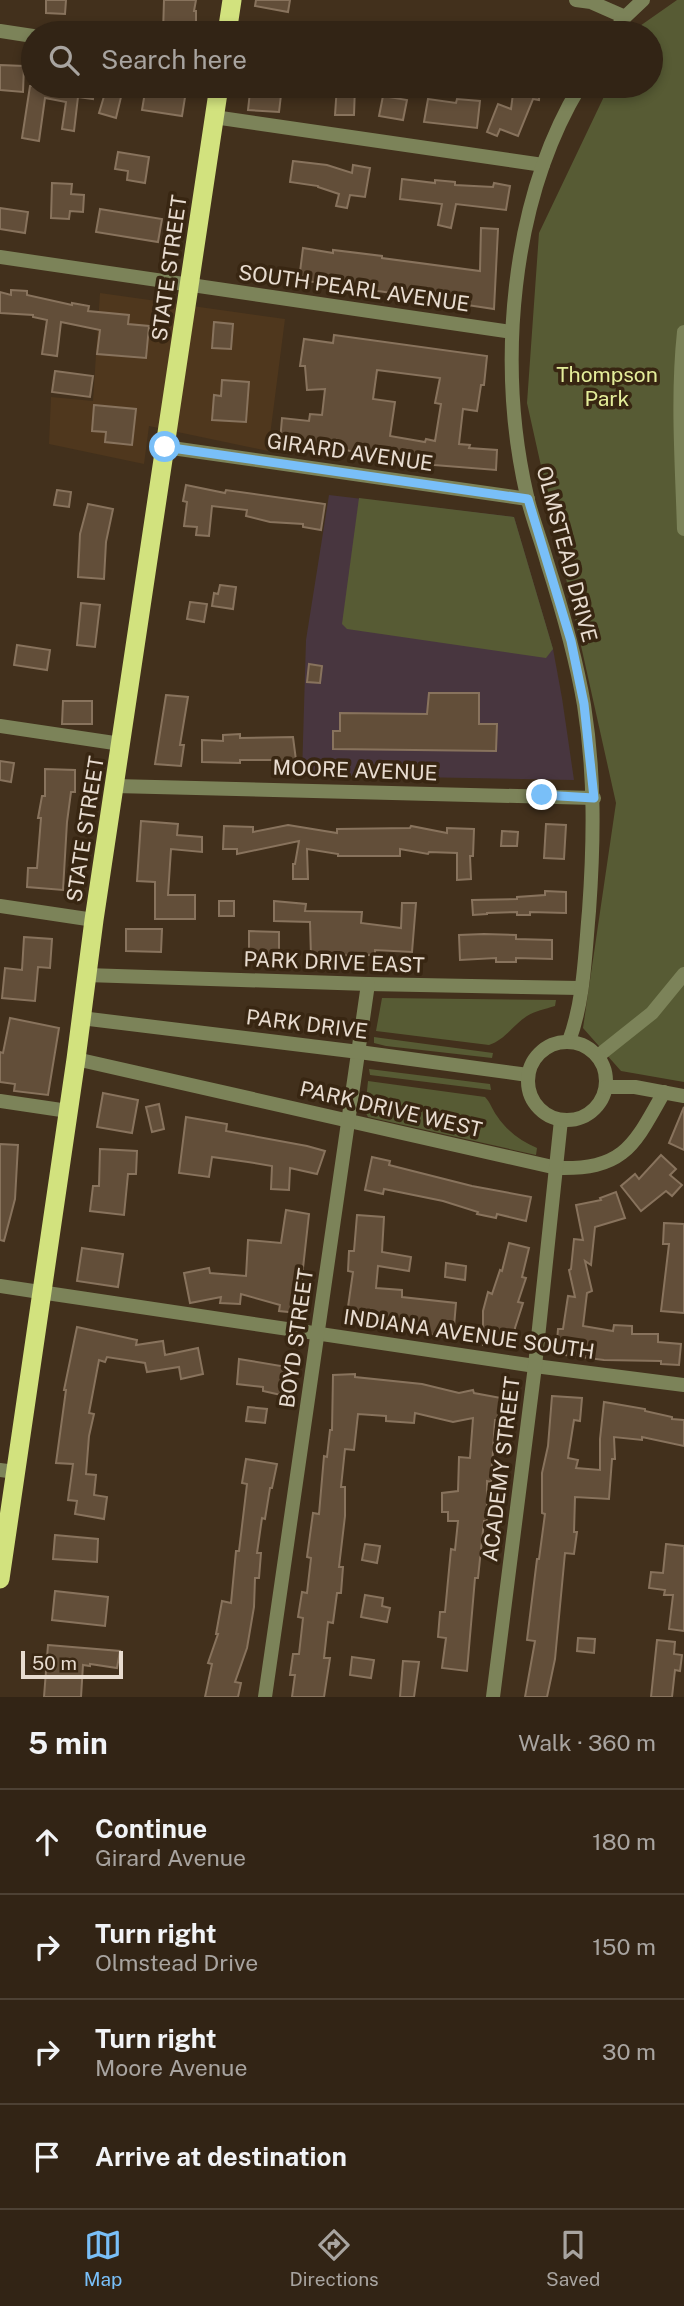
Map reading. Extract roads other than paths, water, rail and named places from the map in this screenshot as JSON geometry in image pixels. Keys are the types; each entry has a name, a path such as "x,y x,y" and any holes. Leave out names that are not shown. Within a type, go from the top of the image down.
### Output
{"highway":[{"path":"229,21 232,0"},
{"name":"STATE STREET","path":"0,1579 7,1471 40,1292 76,1059 94,920 217,98"}],"street":[{"path":"576,0 591,2 625,17"},
{"path":"622,21 643,0"},
{"path":"0,31 21,34"},
{"name":"OLMSTEAD DRIVE","path":"569,1041 576,1021 580,988 593,855 594,798 584,704 571,641 528,499 520,462 513,404 512,332 524,239 543,165 574,98"},
{"path":"214,117 543,165"},
{"name":"SOUTH PEARL AVENUE","path":"0,257 512,332"},
{"path":"684,332 681,356 681,438 684,529"},
{"name":"GIRARD AVENUE","path":"165,447 528,499"},
{"path":"0,726 121,744"},
{"name":"MOORE AVENUE","path":"115,786 594,798"},
{"path":"0,906 94,920"},
{"path":"598,1056 652,1013 684,974"},
{"name":"PARK DRIVE EAST","path":"86,975 580,988"},
{"name":"BOYD STREET","path":"265,1697 368,984"},
{"name":"PARK DRIVE","path":"81,1018 528,1075"},
{"path":"569,1041 580,1043 598,1056 606,1077 606,1087 595,1109 585,1116 561,1120 540,1109 532,1099 528,1088 528,1075 531,1064 546,1047 569,1041"},
{"name":"PARK DRIVE WEST","path":"76,1059 557,1168 581,1169 604,1163 624,1153 637,1140 664,1092"},
{"path":"606,1087 635,1087 684,1096"},
{"path":"0,1101 68,1111"},
{"name":"ACADEMY STREET","path":"493,1697 535,1366 561,1120"},
{"name":"INDIANA AVENUE SOUTH","path":"0,1286 535,1366 684,1385"}],"park label":[{"name":"Thompson Park","path":"607,386"}]}
